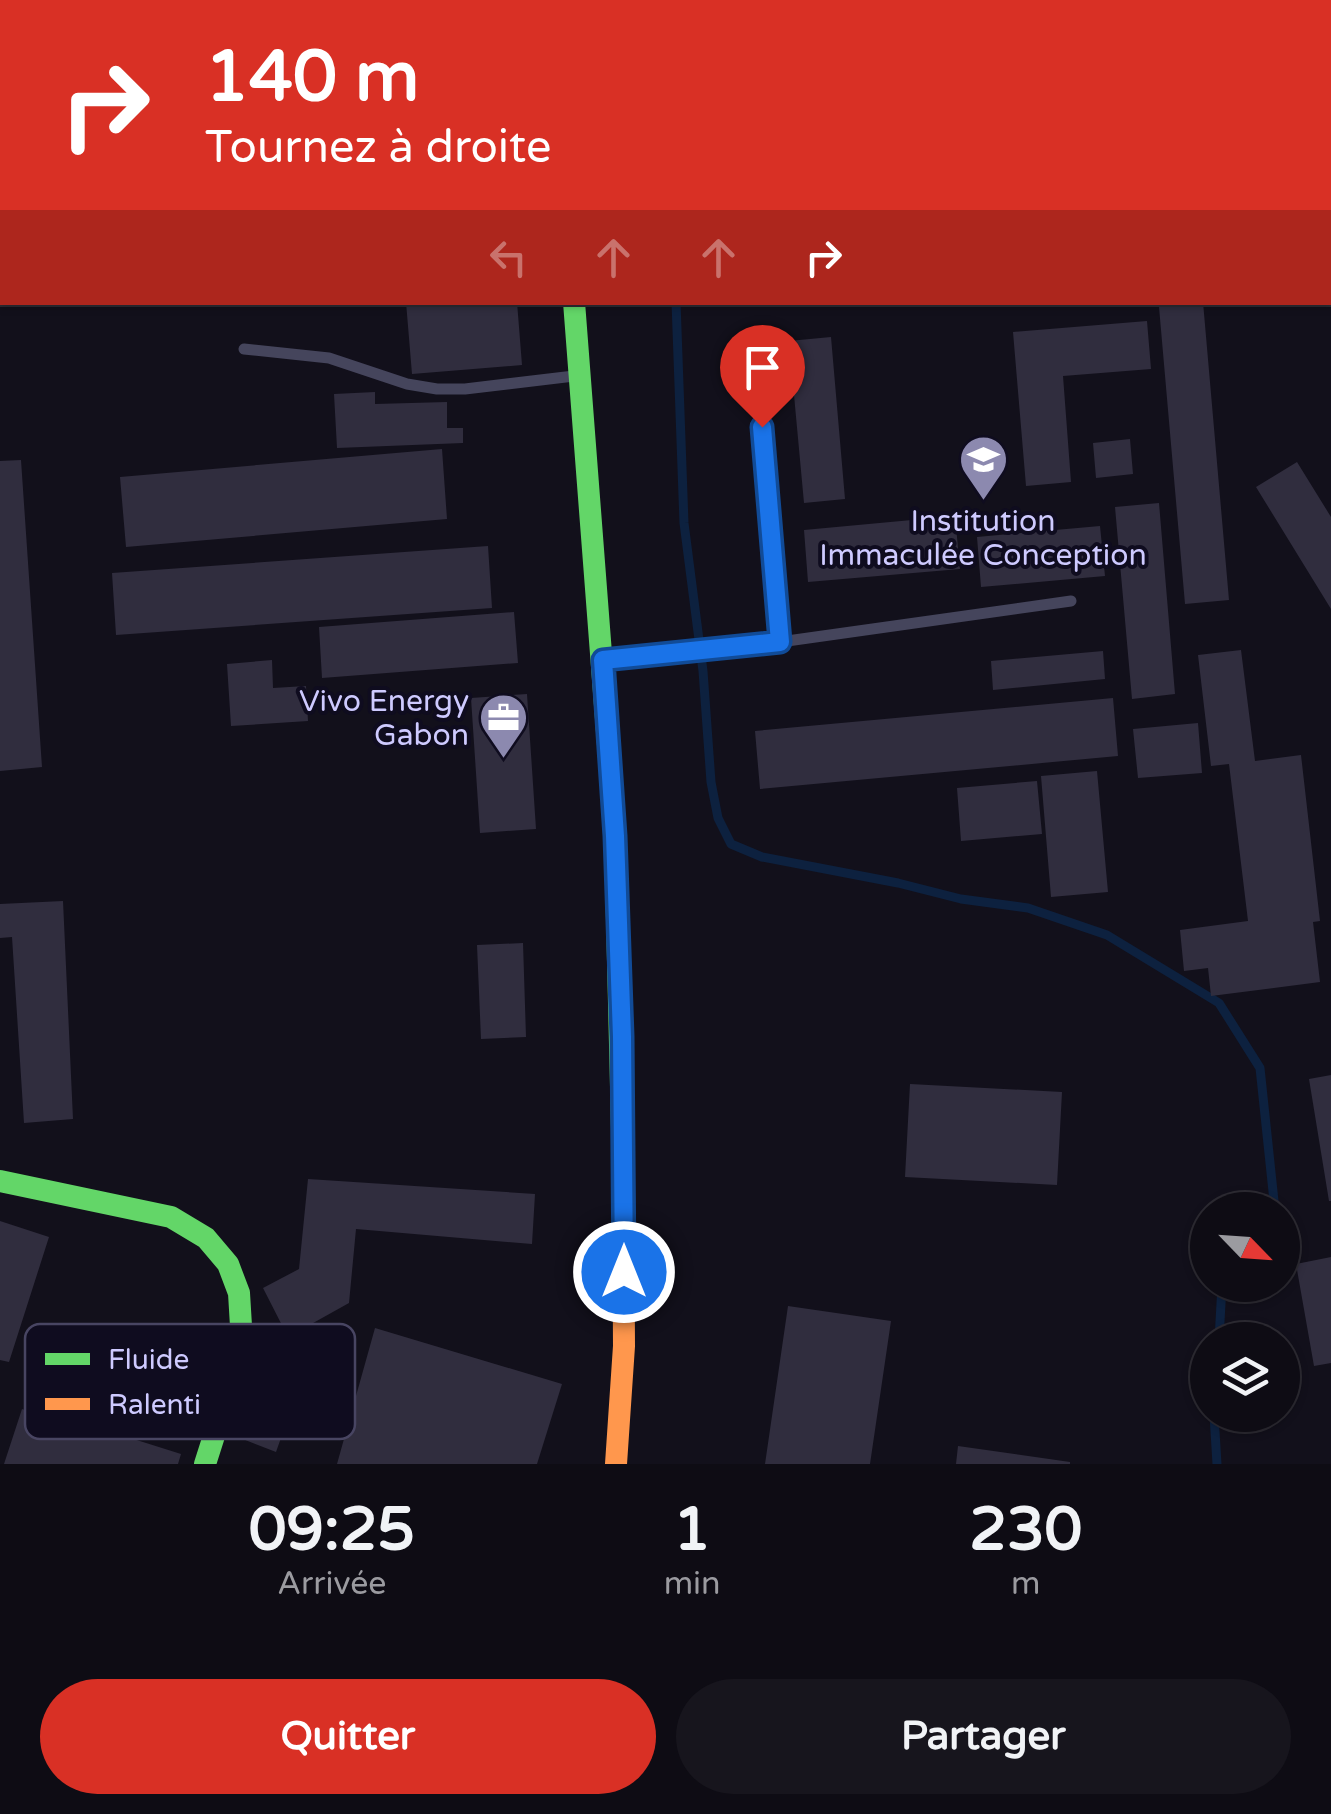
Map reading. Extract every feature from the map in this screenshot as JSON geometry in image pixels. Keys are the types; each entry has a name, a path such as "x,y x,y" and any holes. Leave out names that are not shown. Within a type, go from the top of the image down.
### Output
{"main road":[{"path":"574,305 615,836 623,1068 624,1346 616,1464"},
{"path":"0,1181 170,1217 197,1228 222,1254 238,1288 243,1324"},
{"path":"205,1464 212,1439"}],"lane":[{"path":"244,349 329,358 407,384 437,389 479,388 578,375"},
{"path":"756,356 780,642"},
{"path":"603,660 780,642 1071,601"}],"building":[{"path":"406,305 517,305 522,365 412,374"},
{"path":"1203,305 1229,600 1185,604 1159,307"},
{"path":"1147,321 1151,369 1063,376 1071,482 1026,486 1013,332"},
{"path":"831,337 845,499 804,503 789,341"},
{"path":"375,392 375,404 447,402 447,428 463,428 463,443 337,448 334,394"},
{"path":"1130,439 1133,474 1096,478 1093,443"},
{"path":"442,449 447,519 126,547 120,477"},
{"path":"21,460 42,767 0,771 0,461"},
{"path":"1297,462 1331,517 1331,609 1256,487"},
{"path":"1159,503 1175,694 1132,699 1115,507"},
{"path":"955,516 960,569 808,582 804,530"},
{"path":"1100,526 1105,576 981,587 977,537"},
{"path":"488,546 492,608 116,635 112,573"},
{"path":"514,612 518,663 322,678 319,627"},
{"path":"1241,650 1255,761 1301,755 1320,921 1313,922 1320,982 1211,996 1208,968 1184,971 1180,930 1248,921 1229,764 1211,766 1198,655"},
{"path":"1103,651 1105,679 993,690 991,661"},
{"path":"272,660 273,688 306,686 308,721 231,726 227,664"},
{"path":"527,694 536,829 480,833 471,698"},
{"path":"1113,698 1118,756 760,789 755,731"},
{"path":"1198,723 1202,773 1138,778 1133,729"},
{"path":"1097,771 1108,892 1051,897 1041,776"},
{"path":"1037,781 1042,834 961,841 957,788"},
{"path":"63,901 73,1119 24,1123 12,937 0,938 0,904"},
{"path":"523,943 526,1037 481,1039 477,945"},
{"path":"1331,1075 1331,1201 1329,1201 1309,1079"},
{"path":"910,1084 1062,1092 1057,1185 905,1177"},
{"path":"308,1179 535,1194 532,1244 356,1229 349,1303 311,1324 281,1324 263,1288 299,1269"},
{"path":"0,1221 49,1237 9,1362 0,1360"},
{"path":"1331,1257 1331,1363 1314,1366 1300,1287 1300,1263"},
{"path":"788,1306 891,1321 870,1464 765,1464"},
{"path":"375,1328 562,1384 537,1464 337,1464 344,1439 355,1439 355,1400"},
{"path":"22,1409 25,1439 133,1439 181,1454 178,1464 4,1464"},
{"path":"243,1439 281,1439 276,1452"},
{"path":"958,1446 1070,1462 1070,1464 956,1464"}],"waterway":[{"path":"676,305 684,523 703,671 711,782 718,818 731,844 762,857 961,899 1028,908 1107,935 1219,1003 1260,1068 1273,1192"},
{"path":"1220,1322 1221,1302"},
{"path":"1215,1432 1217,1464"}],"traffic: fast":[{"path":"574,305 615,836 623,1170"},
{"path":"0,1181 171,1217 206,1238 228,1264 239,1293 241,1324"},
{"path":"205,1464 213,1439"}],"traffic: slow":[{"path":"616,1464 624,1346 623,1170"}],"place":[{"name":"Institution Immaculée Conception","path":"983,502"},
{"name":"Vivo Energy Gabon","path":"504,760"}],"route":[{"path":"624,1272 622,1037 615,836 603,660 780,642 762,427"}]}
